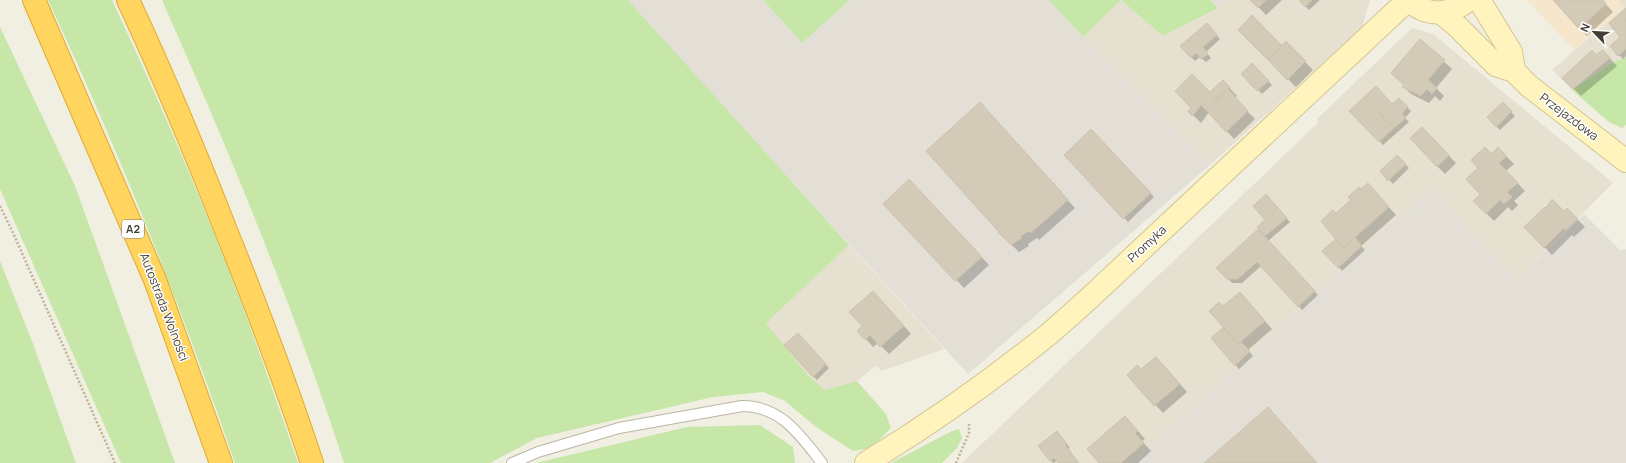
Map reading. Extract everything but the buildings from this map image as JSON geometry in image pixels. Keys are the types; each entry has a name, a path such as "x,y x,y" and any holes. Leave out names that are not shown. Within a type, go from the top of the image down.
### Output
{"highway":[{"name":"Autostrada Wolności","path":"34,0 155,280 221,463"},
{"path":"128,0 195,151 252,294 312,463"}],"street":[{"path":"1408,0 1423,10 1441,13 1451,11 1468,0"},
{"name":"Promyka","path":"866,463 912,434 985,383 1049,334 1408,0"},
{"path":"1479,0 1511,52 1514,71"},
{"name":"Przejazdowa","path":"1441,13 1456,25 1496,65 1514,71 1529,86 1626,161"}],"lane":[{"path":"512,463 538,452 619,428 742,406 754,406 786,420 805,440 822,463"}],"path":[{"path":"0,206 115,463"},
{"path":"956,463 968,433 969,419"}],"shaded area":[{"path":"628,0 763,0 802,43 850,0 1050,0 1083,37 1211,164 968,374 708,90"},
{"path":"1121,0 1163,36 1218,8 1227,0 1370,0 1362,28 1211,164 1083,37"},
{"path":"1210,0 1227,0 1218,8"},
{"path":"1527,0 1618,0 1624,8 1574,50"},
{"path":"1618,0 1626,0 1626,57 1612,63 1572,90 1552,70 1624,8"},
{"path":"1412,28 1433,34 1613,183 1516,280 1430,188 1133,463 962,463 1319,122 1317,119"},
{"path":"1430,188 1516,280 1584,214 1620,250 1626,249 1626,463 1133,463"},
{"path":"849,245 944,349 882,371 875,366 857,381 825,390 807,374 765,323"}],"green space":[{"path":"48,0 112,0 166,119 216,238 269,378 298,463 235,463 193,346 148,229 100,114"},
{"path":"162,0 628,0 849,245 766,323 807,374 825,390 857,381 886,414 891,428 871,448 853,451 816,427 785,401 763,392 713,397 537,438 490,463 344,463 282,287 236,171"},
{"path":"763,0 850,0 802,43"},
{"path":"1049,0 1121,0 1083,37"},
{"path":"1121,0 1210,0 1218,8 1163,36"},
{"path":"0,27 75,186 175,463 121,463 0,189"},
{"path":"1626,57 1626,125 1622,128 1609,122 1572,90 1612,63"},
{"path":"0,261 32,341 76,463 0,463"},
{"path":"760,425 793,447 795,463 536,463 687,427"},
{"path":"959,429 962,438 957,448 942,463 891,463 950,432"}]}
